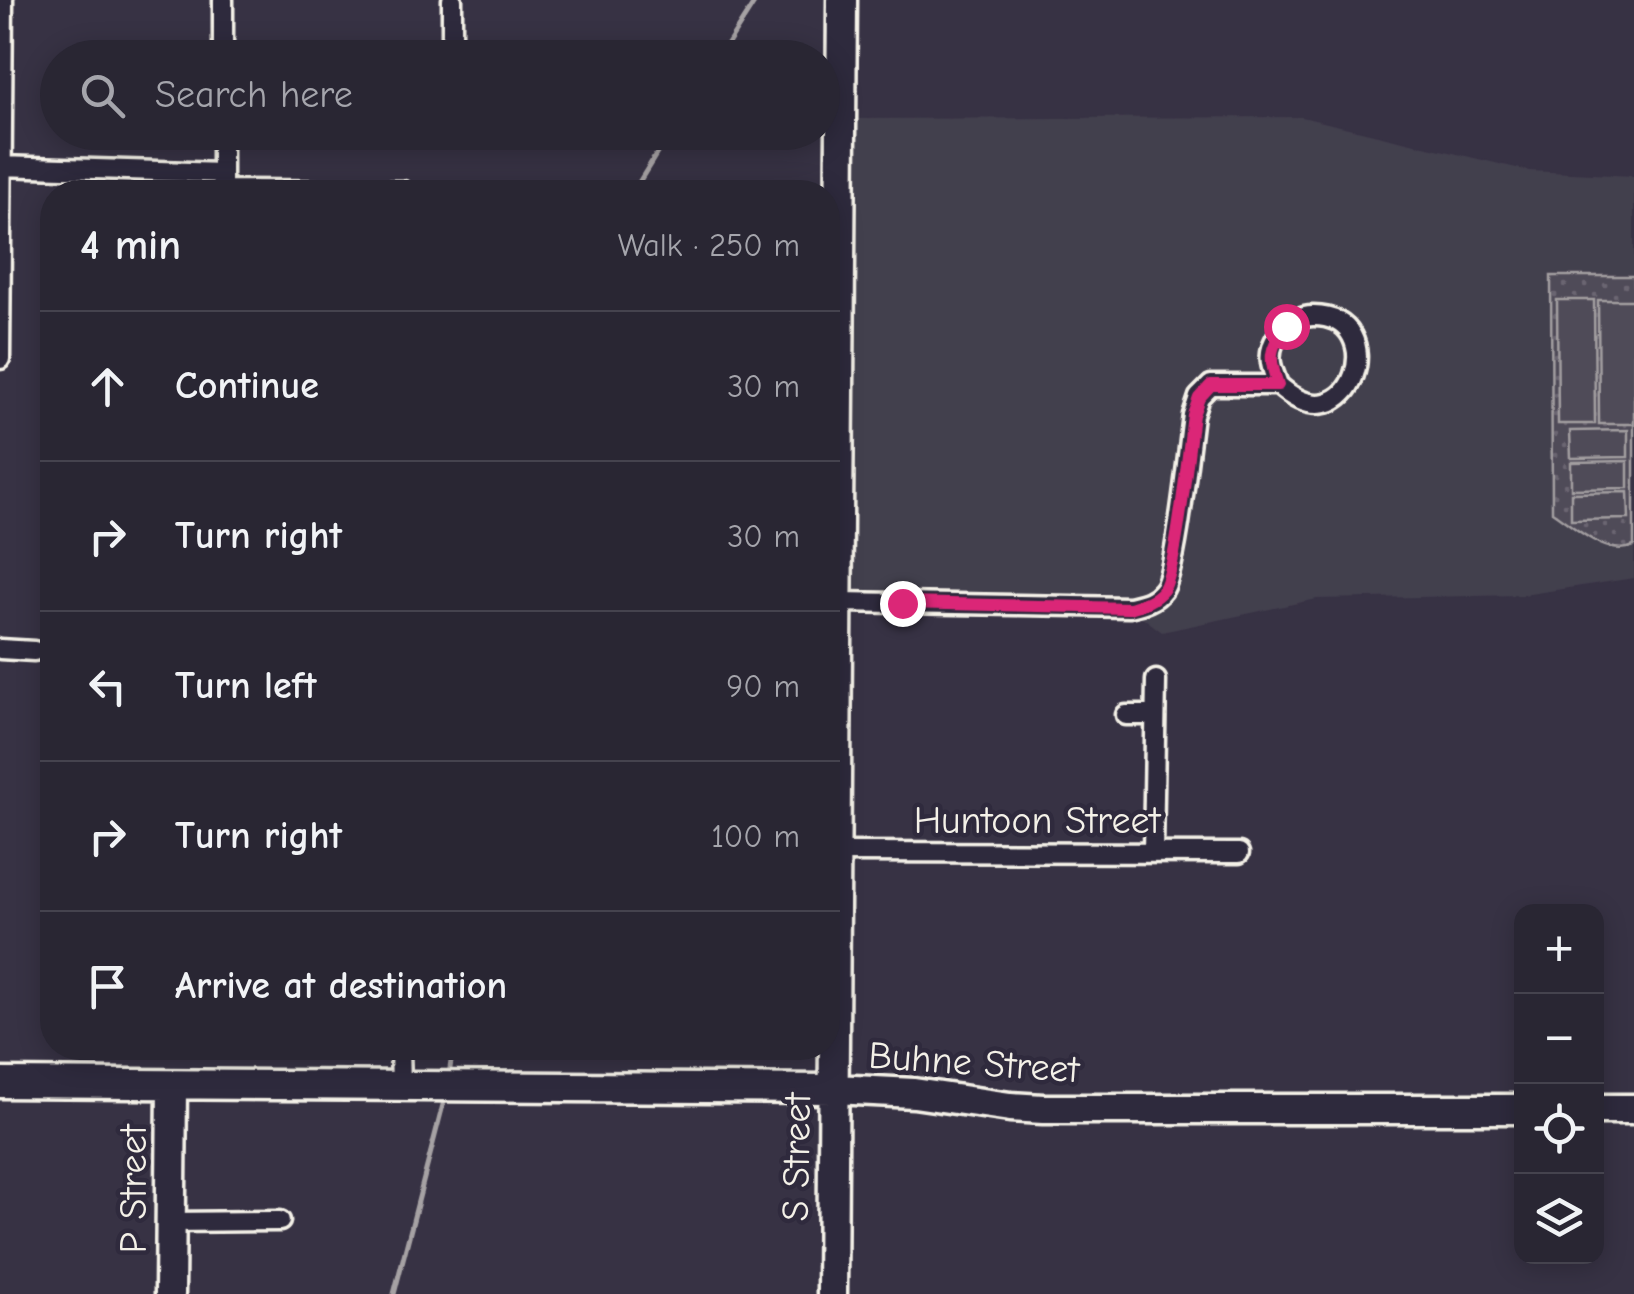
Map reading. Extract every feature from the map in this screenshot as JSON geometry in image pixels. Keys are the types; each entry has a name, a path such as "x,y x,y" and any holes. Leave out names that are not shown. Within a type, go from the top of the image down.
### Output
{"street":[{"path":"0,360 3,0"},
{"path":"223,0 223,40"},
{"path":"452,0 452,40"},
{"name":"S Street","path":"840,100 842,0"},
{"path":"222,150 222,180"},
{"name":"S Street","path":"838,180 839,150"},
{"path":"0,166 164,180"},
{"path":"840,602 1129,608 1150,602 1166,588 1172,564 1193,415 1199,398 1211,385 1278,385 1292,398 1312,404 1332,400 1344,393 1355,376 1358,357 1346,328 1330,319 1311,316 1293,321 1274,341 1270,360 1278,385"},
{"path":"0,649 34,651"},
{"path":"1153,852 1156,680"},
{"path":"1126,715 1156,715"},
{"name":"Huntoon Street","path":"840,852 1239,852"},
{"path":"400,1060 400,1086"},
{"name":"S Street","path":"832,1294 834,1060"},
{"name":"Buhne Street","path":"0,1083 834,1088 1043,1108 1514,1108"},
{"name":"P Street","path":"170,1294 172,1085"},
{"path":"1604,1108 1634,1108"},
{"path":"170,1222 280,1221"}],"shaded area":[{"path":"1302,117 1529,171 1634,176 1634,578 1523,595 1317,599 1162,632 1129,607 840,602 842,119"},
{"path":"1551,276 1634,276 1634,546 1623,549 1602,544 1552,512"},
{"path":"1557,300 1594,300 1595,424 1558,424"},
{"path":"1598,300 1634,300 1634,424 1599,424"},
{"path":"1628,430 1628,457 1571,458 1570,431"},
{"path":"1628,461 1628,488 1571,489 1571,462"},
{"path":"1628,492 1629,519 1571,520 1571,493"}],"waterway":[{"path":"730,40 756,0"},
{"path":"640,180 659,150"},
{"path":"449,1075 451,1060"},
{"path":"394,1294 444,1101"}],"route":[{"path":"902,603 1129,608 1150,602 1166,588 1172,564 1193,415 1199,398 1211,385 1278,385 1270,360 1274,341 1286,326"}]}
